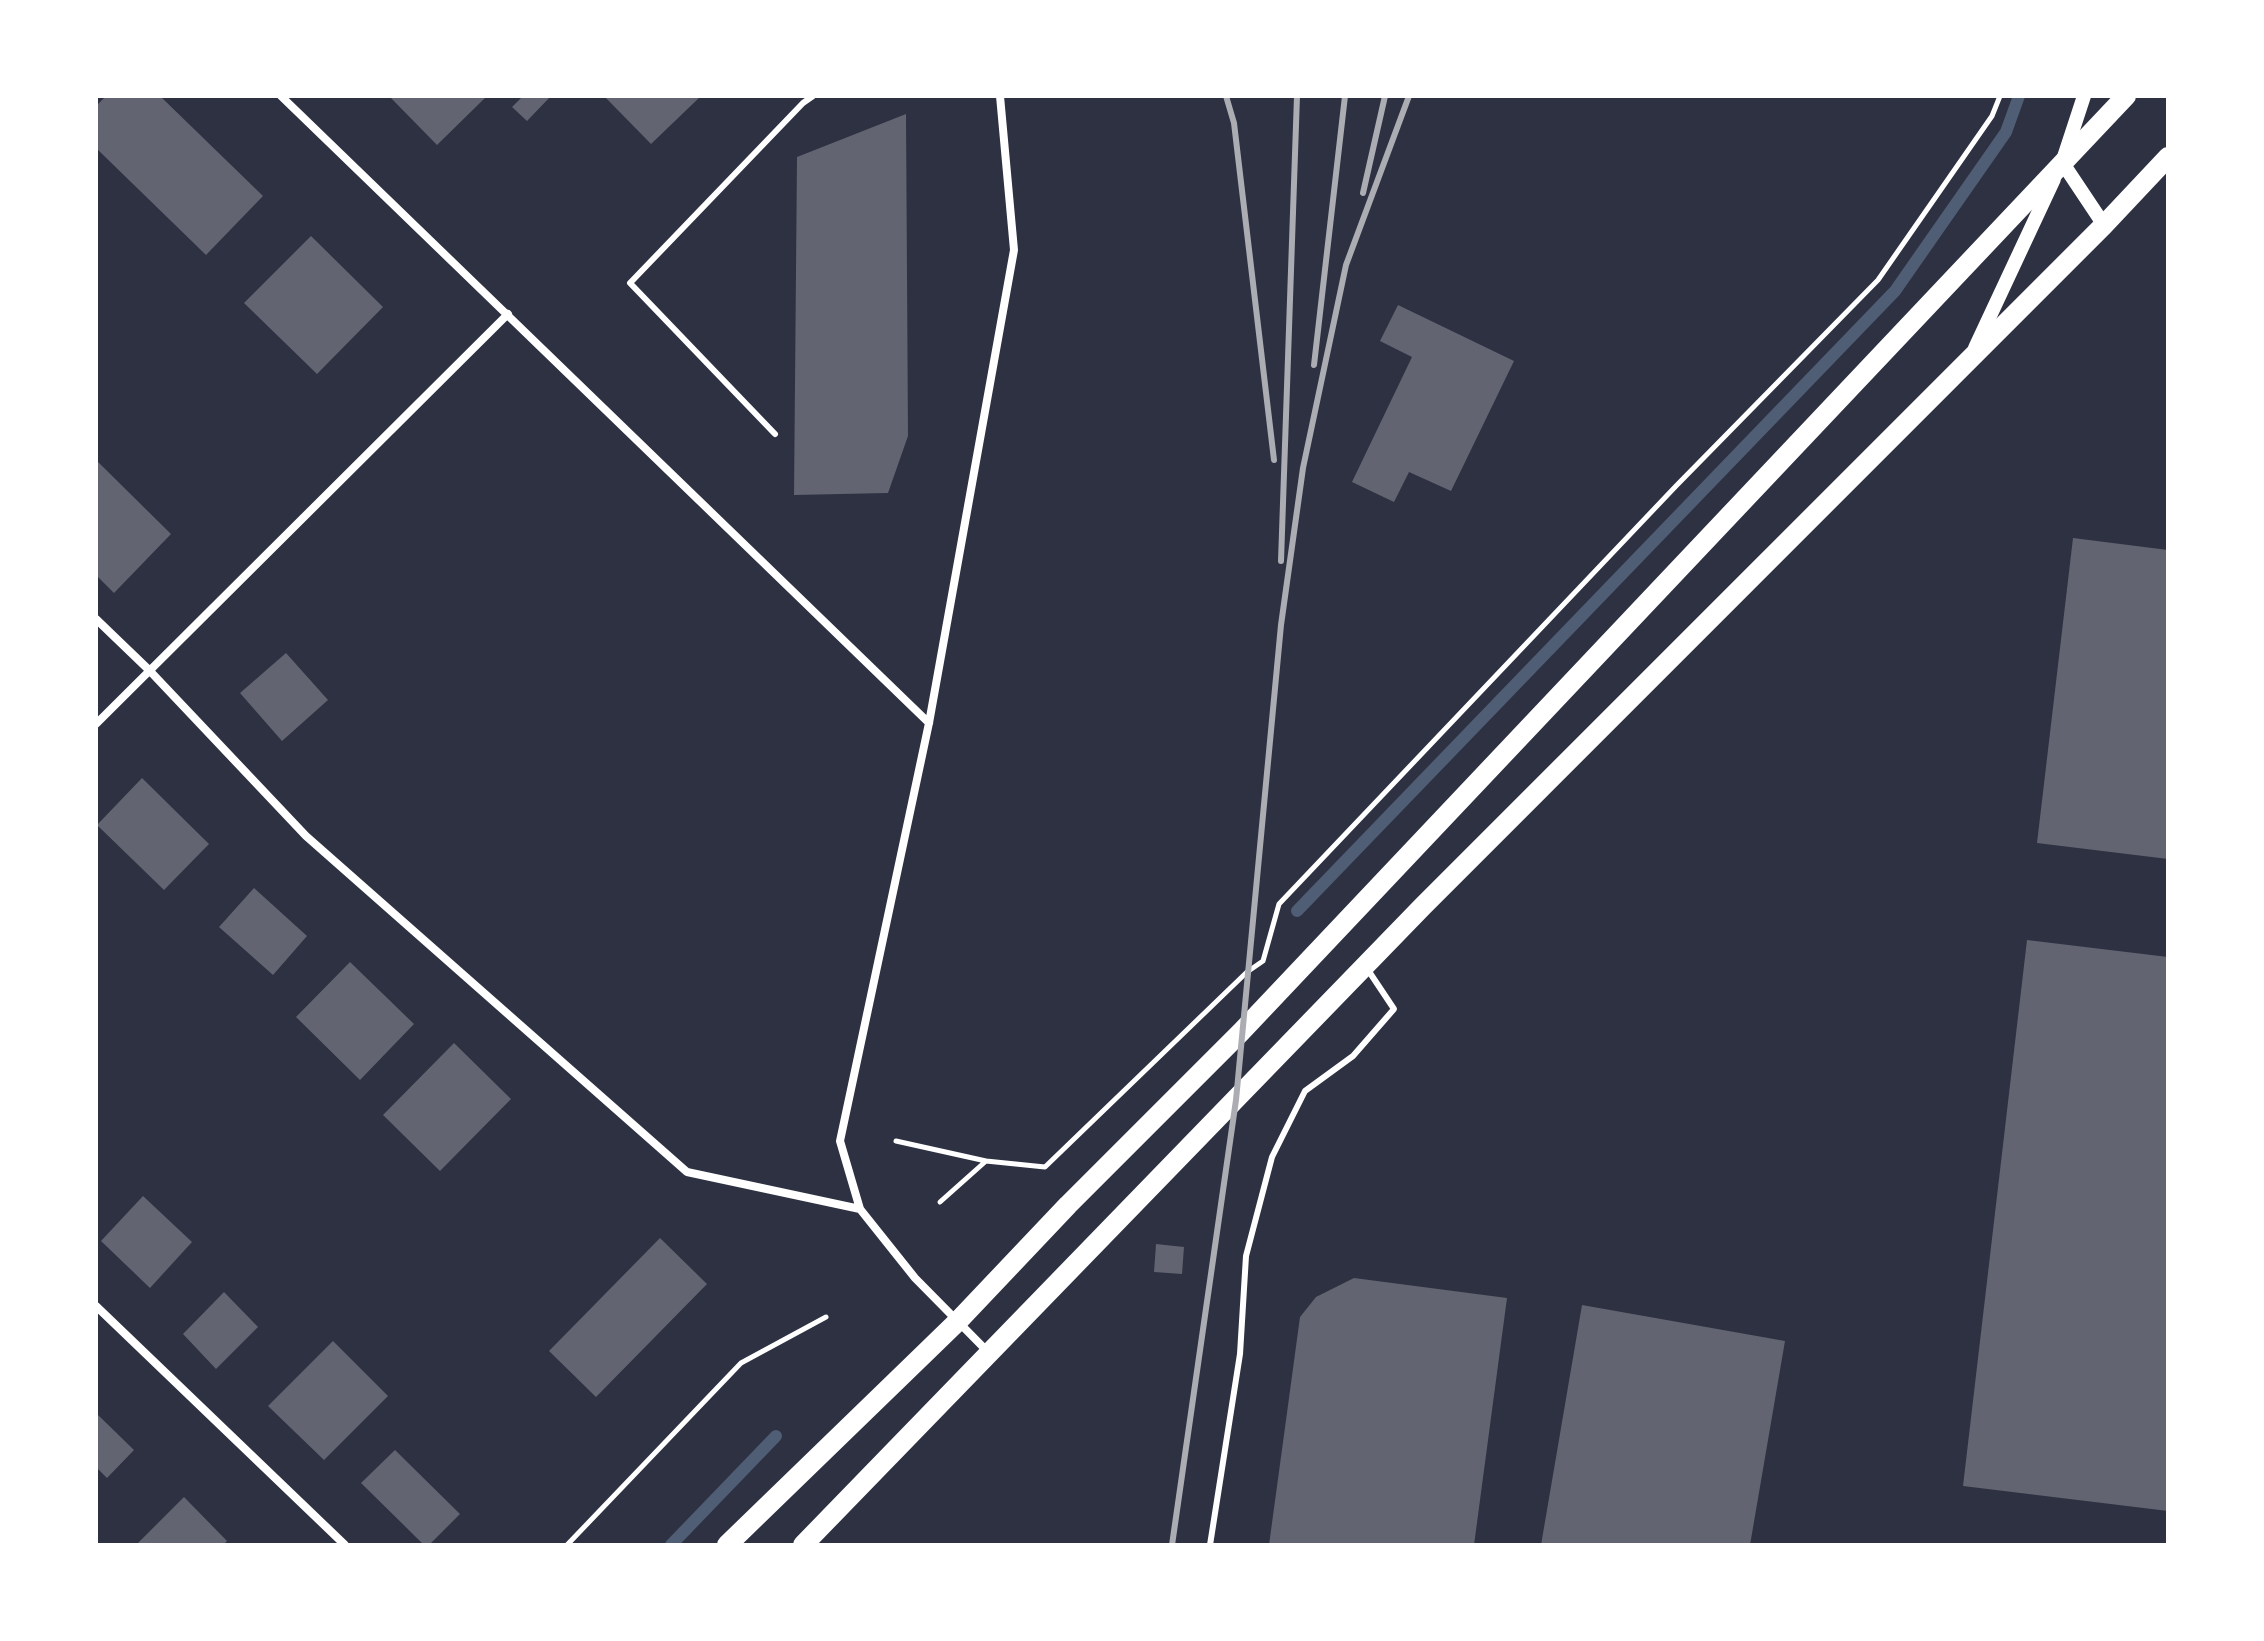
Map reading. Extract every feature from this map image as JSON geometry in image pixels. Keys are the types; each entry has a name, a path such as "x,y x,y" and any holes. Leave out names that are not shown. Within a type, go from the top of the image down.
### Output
{"main road":[{"path":"727,1545 959,1320 1068,1205 1241,1032 2126,96"},
{"path":"803,1545 1365,966 2104,225 2168,157"}],"street":[{"path":"281,96 929,723"},
{"path":"988,1352 915,1278 860,1209 840,1141 929,723 1014,250 1000,96"},
{"path":"1969,360 2062,162 2084,96"},
{"path":"2062,162 2104,225"},
{"path":"96,724 508,314"},
{"path":"96,619 149,670 306,836 687,1172 860,1209"},
{"path":"96,1306 345,1545"}],"lane":[{"path":"775,434 630,283 813,96"},
{"path":"1210,1545 1240,1354 1246,1256 1272,1157 1305,1091 1353,1056 1394,1009 1365,966"}],"path":[{"path":"896,1141 986,1161 1045,1167 1247,972 1263,961 1279,904 1665,497 1878,280 1992,116 2000,96"},
{"path":"940,1202 986,1161"},
{"path":"567,1545 741,1363 826,1317"}],"building":[{"path":"106,96 160,96 263,196 206,255 96,148 96,106"},
{"path":"389,96 487,96 437,145"},
{"path":"523,96 551,96 527,121 512,107"},
{"path":"604,96 701,96 651,144"},
{"path":"906,114 908,436 888,493 794,495 797,157"},
{"path":"311,236 383,307 317,374 244,303"},
{"path":"1398,305 1514,361 1451,491 1409,472 1394,502 1352,482 1412,357 1380,341"},
{"path":"96,460 171,534 114,593 96,575"},
{"path":"2073,538 2168,550 2168,859 2037,843"},
{"path":"286,653 328,700 282,741 240,693"},
{"path":"142,778 209,844 164,890 97,825"},
{"path":"254,888 307,936 273,975 219,927"},
{"path":"2027,940 2168,957 2168,1511 1963,1486"},
{"path":"350,962 414,1024 360,1080 296,1017"},
{"path":"454,1043 511,1099 440,1171 383,1115"},
{"path":"143,1196 192,1242 150,1288 101,1241"},
{"path":"660,1238 707,1284 596,1397 549,1351"},
{"path":"1156,1244 1184,1247 1182,1274 1154,1272"},
{"path":"1354,1278 1507,1298 1474,1545 1269,1545 1300,1317 1316,1297"},
{"path":"224,1292 258,1327 216,1369 183,1334"},
{"path":"1582,1305 1785,1341 1750,1545 1541,1545"},
{"path":"333,1341 388,1396 324,1460 268,1406"},
{"path":"96,1413 134,1450 107,1478 96,1467"},
{"path":"395,1450 460,1514 429,1545 424,1545 361,1483"},
{"path":"184,1497 227,1541 223,1545 136,1545"}],"waterway":[{"path":"1297,911 1895,291 2006,132 2019,96"},
{"path":"671,1545 776,1436"}],"railway":[{"path":"1226,96 1234,123 1274,460"},
{"path":"1281,561 1297,96"},
{"path":"1314,365 1345,96"},
{"path":"1363,193 1385,96"},
{"path":"1172,1545 1236,1100 1281,625 1303,468 1346,265 1409,96"}]}
